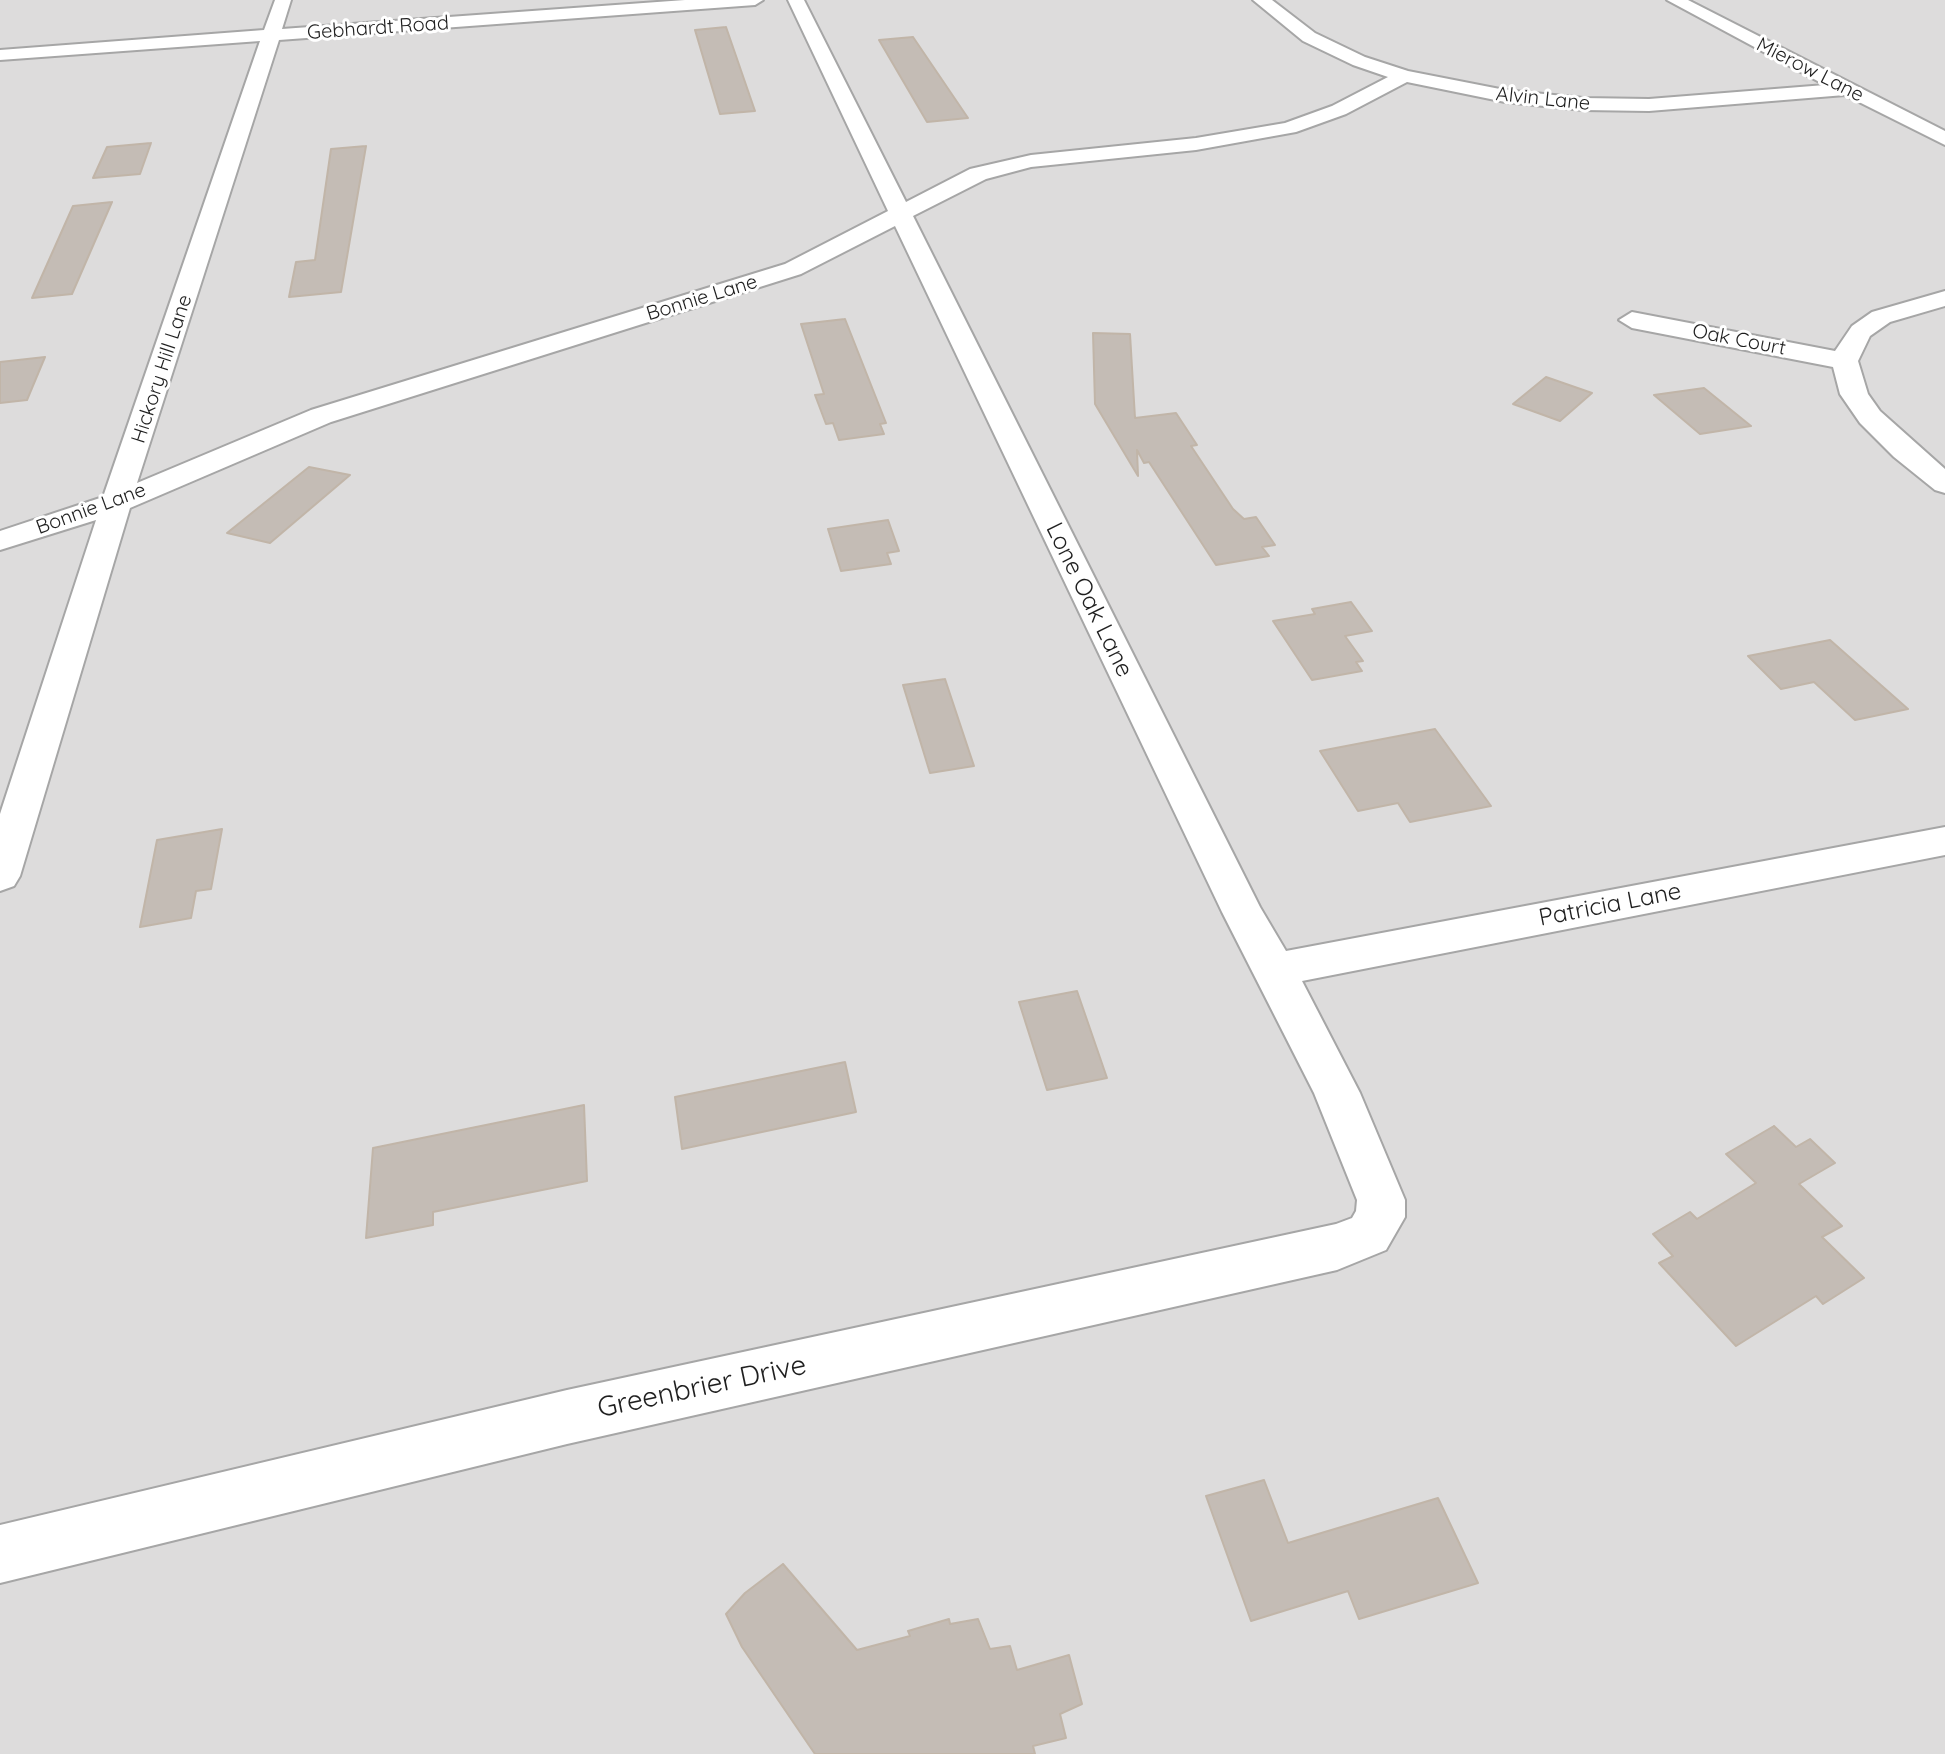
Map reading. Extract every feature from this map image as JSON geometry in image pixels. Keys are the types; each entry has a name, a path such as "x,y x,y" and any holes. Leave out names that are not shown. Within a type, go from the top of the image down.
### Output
{"street":[{"name":"Hickory Hill Lane","path":"0,876 116,503 283,0"},
{"name":"Gebhardt Road","path":"0,55 755,0"},
{"name":"Lone Oak Lane","path":"796,0 1242,912 1337,1093 1381,1200"},
{"name":"Alvin Lane","path":"1261,0 1324,46 1404,76 1505,96 1614,105 1685,104 1846,89"},
{"name":"Mierow Lane","path":"1675,0 1945,139"},
{"name":"Bonnie Lane","path":"0,541 116,503 321,416 793,269 951,186 1004,167 1071,156 1196,144 1289,128 1339,110 1404,76"},
{"path":"1945,298 1881,317 1861,331 1850,345 1845,361 1854,394 1870,417 1904,451 1945,484"},
{"name":"Oak Court","path":"1632,320 1845,361"},
{"name":"Patricia Lane","path":"1275,970 1945,841"},
{"name":"Greenbrier Drive","path":"0,1554 567,1417 1337,1247 1369,1234 1380,1217 1381,1200"}],"shaded area":[{"path":"0,0 1945,0 1945,1754 0,1754"}],"building":[{"path":"726,27 755,111 720,114 695,30"},
{"path":"913,37 968,118 927,122 879,40"},
{"path":"151,143 140,174 93,178 107,147"},
{"path":"366,146 341,292 289,297 296,262 315,260 331,149"},
{"path":"112,202 72,294 32,298 73,206"},
{"path":"845,319 886,423 880,424 884,434 839,440 833,423 826,424 815,395 824,394 801,324"},
{"path":"1093,333 1130,334 1135,418 1176,413 1197,445 1191,446 1233,509 1244,519 1256,517 1275,545 1262,547 1269,556 1216,565 1149,462 1144,463 1137,450 1138,476 1095,404"},
{"path":"45,357 27,400 0,403 0,362"},
{"path":"1546,377 1592,393 1560,421 1513,404"},
{"path":"1704,388 1751,426 1700,434 1654,395"},
{"path":"309,467 350,475 270,543 227,533"},
{"path":"888,520 899,551 887,553 891,564 841,571 828,529"},
{"path":"1351,602 1372,631 1345,636 1363,661 1356,662 1362,671 1312,680 1273,621 1315,614 1312,609"},
{"path":"1830,640 1908,709 1855,720 1814,682 1781,689 1748,656"},
{"path":"945,679 974,766 930,773 903,685"},
{"path":"1435,729 1491,806 1410,822 1398,803 1358,811 1320,751"},
{"path":"222,829 211,889 196,891 191,918 140,927 157,840"},
{"path":"1077,991 1107,1078 1047,1090 1019,1002"},
{"path":"845,1062 856,1112 682,1149 675,1097"},
{"path":"584,1105 587,1181 433,1212 433,1225 366,1238 373,1148"},
{"path":"1774,1126 1796,1147 1810,1139 1835,1163 1799,1184 1842,1226 1822,1237 1864,1278 1823,1304 1816,1296 1736,1346 1659,1263 1673,1256 1653,1234 1690,1212 1697,1219 1756,1183 1726,1154"},
{"path":"1264,1480 1288,1543 1438,1498 1478,1583 1359,1619 1348,1591 1251,1621 1206,1496"},
{"path":"783,1564 857,1650 910,1636 908,1631 949,1619 950,1624 978,1619 990,1649 1010,1646 1017,1670 1069,1655 1082,1704 1060,1714 1066,1738 1033,1746 1035,1754 815,1754 742,1647 726,1614 745,1593"}]}
